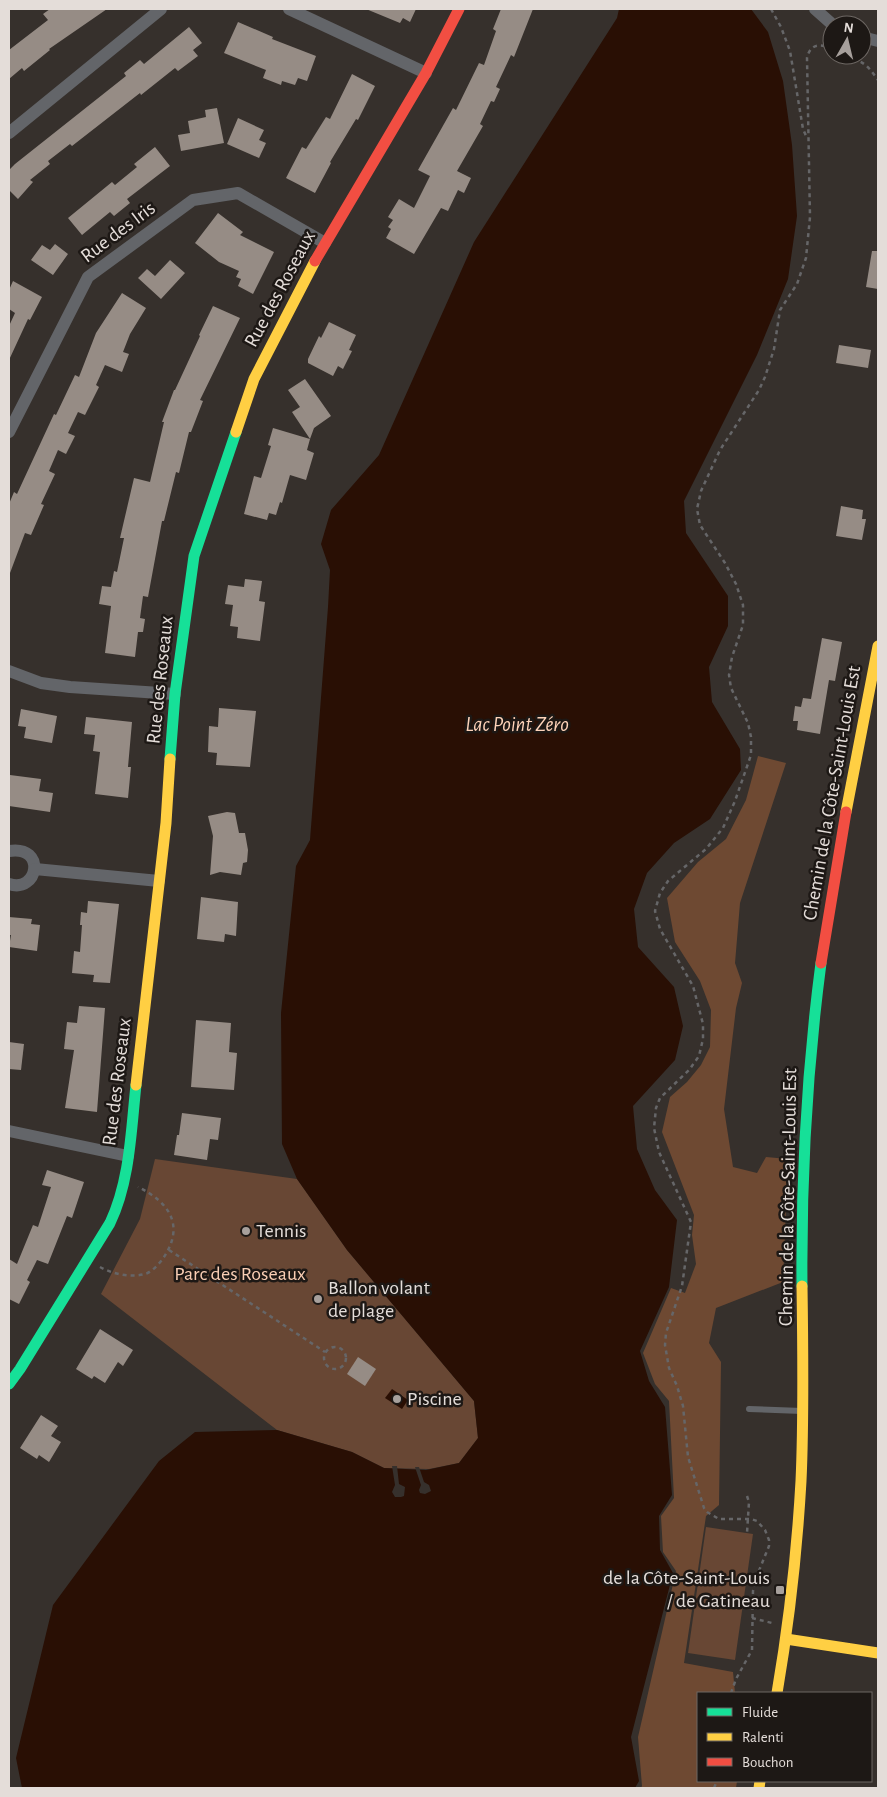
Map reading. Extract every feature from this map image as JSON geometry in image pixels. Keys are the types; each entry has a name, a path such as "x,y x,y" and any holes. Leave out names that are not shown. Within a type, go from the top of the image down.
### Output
{"street":[{"path":"9,132 161,9"},
{"path":"289,9 426,73"},
{"name":"Rue des Roseaux","path":"9,1384 110,1223 117,1208 124,1179 166,823 175,694 194,556 254,379 324,243 426,73 459,9"},
{"name":"Rue des Iris","path":"9,432 88,277 193,200 238,193 324,243"},
{"name":"Chemin de la Côte-Saint-Louis Est","path":"777,1692 786,1639 796,1550 803,1411 803,1177 810,1056 817,990 834,882 878,646"},
{"path":"9,671 41,683 70,687 175,694"},
{"path":"9,851 18,849 24,851 32,859 35,869 30,880 24,884 18,886 9,884"},
{"path":"35,869 159,881"},
{"path":"9,1131 128,1156"},
{"path":"786,1639 878,1653"}],"lane":[{"path":"749,1410 803,1411"}],"path":[{"path":"771,9 781,27 790,51 804,135 808,140"},
{"path":"731,1692 736,1679 752,1650 754,1584 767,1552 769,1540 768,1534 757,1521 748,1519 719,1519 704,1508 688,1457 681,1396 669,1368 666,1353 666,1333 682,1286 691,1227 689,1218 659,1152 654,1120 660,1098 689,1070 698,1056 702,1045 703,1032 699,1006 693,986 660,930 655,911 658,898 668,881 706,849 723,828 751,755 751,737 748,723 729,680 730,663 743,625 743,605 726,563 700,525 697,509 701,491 716,458 737,421 759,390 765,377 774,349 780,310 797,284 803,268 810,227 807,64 808,54 812,48 818,45 822,46"},
{"path":"867,65 878,80"},
{"path":"87,1261 104,1269 127,1276 146,1274 161,1262 169,1250 174,1234 174,1222 166,1205 150,1192 124,1179"},
{"path":"169,1250 325,1352"},
{"path":"332,1347 339,1347 346,1356 345,1363 339,1368 329,1368 324,1360 325,1352 332,1347"},
{"path":"747,1496 748,1533"},
{"path":"752,1618 777,1625"}],"green space":[{"name":"Parc des Roseaux","path":"155,1159 297,1179 347,1250 474,1401 478,1438 459,1463 429,1469 384,1468 352,1452 277,1430 101,1294 140,1219"},
{"path":"706,1527 753,1534 735,1660 688,1653"}],"shaded area":[{"path":"758,756 786,763 740,903 735,963 742,983 736,1008 724,1109 733,1167 757,1173 766,1157 788,1159 783,1282 716,1308 709,1343 721,1362 719,1505 706,1516 684,1663 733,1672 735,1692 697,1692 697,1782 737,1782 736,1788 641,1788 638,1737 676,1571 663,1552 661,1516 674,1498 669,1401 655,1384 643,1353 671,1288 685,1293 696,1264 692,1235 694,1215 662,1132 670,1097 687,1082 701,1065 710,1047 711,1010 700,981 675,942 667,898 698,862 726,839 746,800"}],"water":[{"name":"Lac Point Zéro","path":"619,9 751,9 768,32 783,81 792,145 797,216 788,279 757,355 684,501 686,533 728,596 728,626 709,667 712,702 740,749 741,770 710,819 674,843 647,873 634,909 638,947 674,987 683,1026 675,1060 633,1106 637,1149 655,1190 677,1220 669,1287 640,1351 649,1381 665,1407 672,1495 659,1516 660,1550 673,1573 631,1737 639,1781 635,1788 22,1788 16,1758 53,1605 159,1461 195,1432 277,1430 352,1452 384,1468 426,1470 459,1463 478,1438 474,1401 347,1250 297,1179 282,1144 281,1013 296,866 310,840 328,607 330,570 321,544 331,510 379,455 474,242 617,18"},
{"name":"Piscine","path":"392,1389 408,1400 402,1409 385,1398"}],"pier":[{"path":"392,1466 397,1466 399,1484 405,1487 404,1496 395,1497 392,1492 395,1485"},
{"path":"415,1467 419,1467 424,1482 429,1485 431,1491 425,1494 420,1493 421,1485"}],"building":[{"path":"50,9 107,9 49,49 24,71 22,68 9,79 9,50 48,20 43,14"},
{"path":"366,9 416,9 410,22 403,18 400,23"},
{"path":"501,9 533,9 514,57 511,55 496,87 500,89 494,102 491,101 480,124 483,126 457,171 471,178 464,193 458,190 448,211 441,208 414,254 386,238 391,229 388,227 393,220 388,217 399,199 414,208 430,176 418,170 453,108 456,110 479,63 484,65 496,31 493,29"},
{"path":"238,22 273,37 272,39 316,56 307,81 298,78 295,85 282,81 281,85 263,78 266,70 224,53"},
{"path":"189,27 202,43 193,50 198,56 178,71 175,68 72,146 70,144 48,161 50,164 30,180 33,182 18,199 9,190 9,170 15,164 126,76 124,73 140,60 144,64"},
{"path":"352,74 375,86 358,120 356,119 330,162 315,193 286,178 302,147 306,149 326,117 330,119"},
{"path":"217,108 224,143 181,151 178,135 190,133 188,121 206,117 205,110"},
{"path":"238,118 264,130 259,140 266,143 259,158 227,144"},
{"path":"155,147 170,166 127,199 130,203 114,216 110,212 82,235 68,218 112,182 115,185 137,167 134,164"},
{"path":"218,213 243,232 240,235 274,252 253,294 238,286 241,279 236,277 239,271 219,262 195,243"},
{"path":"55,244 68,254 53,275 31,260 42,245 50,250"},
{"path":"872,251 878,251 878,289 866,287"},
{"path":"170,260 185,273 161,299 138,278 147,269 155,276"},
{"path":"13,281 42,297 30,320 28,319 9,360 9,326 15,313 9,309 9,290"},
{"path":"122,293 146,308 130,334 123,352 129,354 122,372 105,365 96,385 99,387 85,415 78,412 68,433 75,436 66,454 58,450 49,471 55,474 41,504 44,505 31,535 25,533 10,573 9,504 14,492 17,494 54,414 56,415 75,375 79,377 96,333"},
{"path":"213,306 240,318 200,400 203,401 191,432 189,432 179,473 176,472 164,521 162,521 148,597 143,596 140,618 145,619 143,632 138,632 135,657 105,653 111,606 99,604 102,586 111,587 114,571 117,572 124,538 120,538 134,478 150,482 164,422 162,422 174,390"},
{"path":"329,322 356,335 349,350 352,351 343,369 338,366 333,376 308,363 308,359 319,336 321,338"},
{"path":"839,345 871,350 868,368 836,363"},
{"path":"305,379 331,416 314,428 310,439 292,412 300,407 288,390"},
{"path":"273,428 310,439 307,450 314,453 306,480 290,475 282,503 280,502 276,515 269,513 267,520 244,514 254,476 261,478 271,446 268,445"},
{"path":"841,506 863,510 862,519 866,519 862,540 836,536"},
{"path":"245,579 262,581 259,601 265,602 260,641 237,638 238,627 230,626 233,605 225,604 228,585 244,587"},
{"path":"822,638 842,642 835,681 829,680 820,734 797,730 798,721 793,721 795,706 801,707 803,698 811,699"},
{"path":"219,708 256,711 250,767 216,765 217,753 208,752 209,726 218,727"},
{"path":"21,709 57,716 52,743 24,738 26,727 18,726"},
{"path":"86,717 132,722 128,767 131,767 128,798 95,794 100,752 93,751 95,735 84,734"},
{"path":"10,775 41,779 39,791 53,793 50,812 9,806"},
{"path":"227,812 235,813 239,833 245,833 248,850 247,862 243,863 241,875 220,872 210,875 213,836 208,816"},
{"path":"201,897 238,902 236,936 225,934 224,942 197,939"},
{"path":"88,901 119,904 110,983 93,982 94,975 72,973 74,951 80,952 81,912 87,913"},
{"path":"9,917 32,919 31,924 40,925 37,951 9,947 11,935 9,935"},
{"path":"79,1006 105,1008 97,1112 65,1108 74,1050 64,1049 67,1022 77,1023"},
{"path":"196,1020 231,1023 229,1052 237,1053 234,1090 191,1087"},
{"path":"9,1042 24,1044 21,1070 9,1069"},
{"path":"182,1113 221,1118 218,1140 210,1139 207,1160 174,1155"},
{"path":"47,1170 84,1182 72,1218 67,1216 48,1264 37,1260 27,1280 30,1282 19,1304 9,1299 9,1259 17,1264 33,1225 38,1227 51,1187 42,1185"},
{"path":"100,1329 133,1350 123,1366 118,1362 105,1383 94,1376 92,1379 76,1369"},
{"path":"358,1357 376,1369 365,1386 347,1374"},
{"path":"41,1415 58,1426 51,1436 61,1442 49,1462 39,1455 37,1459 20,1448"}],"traffic: fast":[{"path":"170,759 175,694 194,556 236,432"},
{"path":"802,1286 806,1124 812,1043 821,963"},
{"path":"9,1384 110,1223 117,1207 126,1173 136,1085"}],"traffic: slow":[{"path":"236,432 254,379 315,261"},
{"path":"846,812 878,646"},
{"path":"136,1085 166,823 170,759"},
{"path":"777,1692 792,1587 801,1481 803,1408 802,1286"},
{"path":"786,1639 878,1653"},
{"path":"759,1788 760,1782"}],"traffic: jam":[{"path":"315,261 426,73 459,9"},
{"path":"821,963 846,812"}],"place":[{"name":"Tennis","path":"246,1231"},
{"name":"Ballon volant de plage","path":"318,1299"},
{"name":"Piscine","path":"397,1399"},
{"name":"de la Côte-Saint-Louis / de Gatineau","path":"780,1590"}]}
